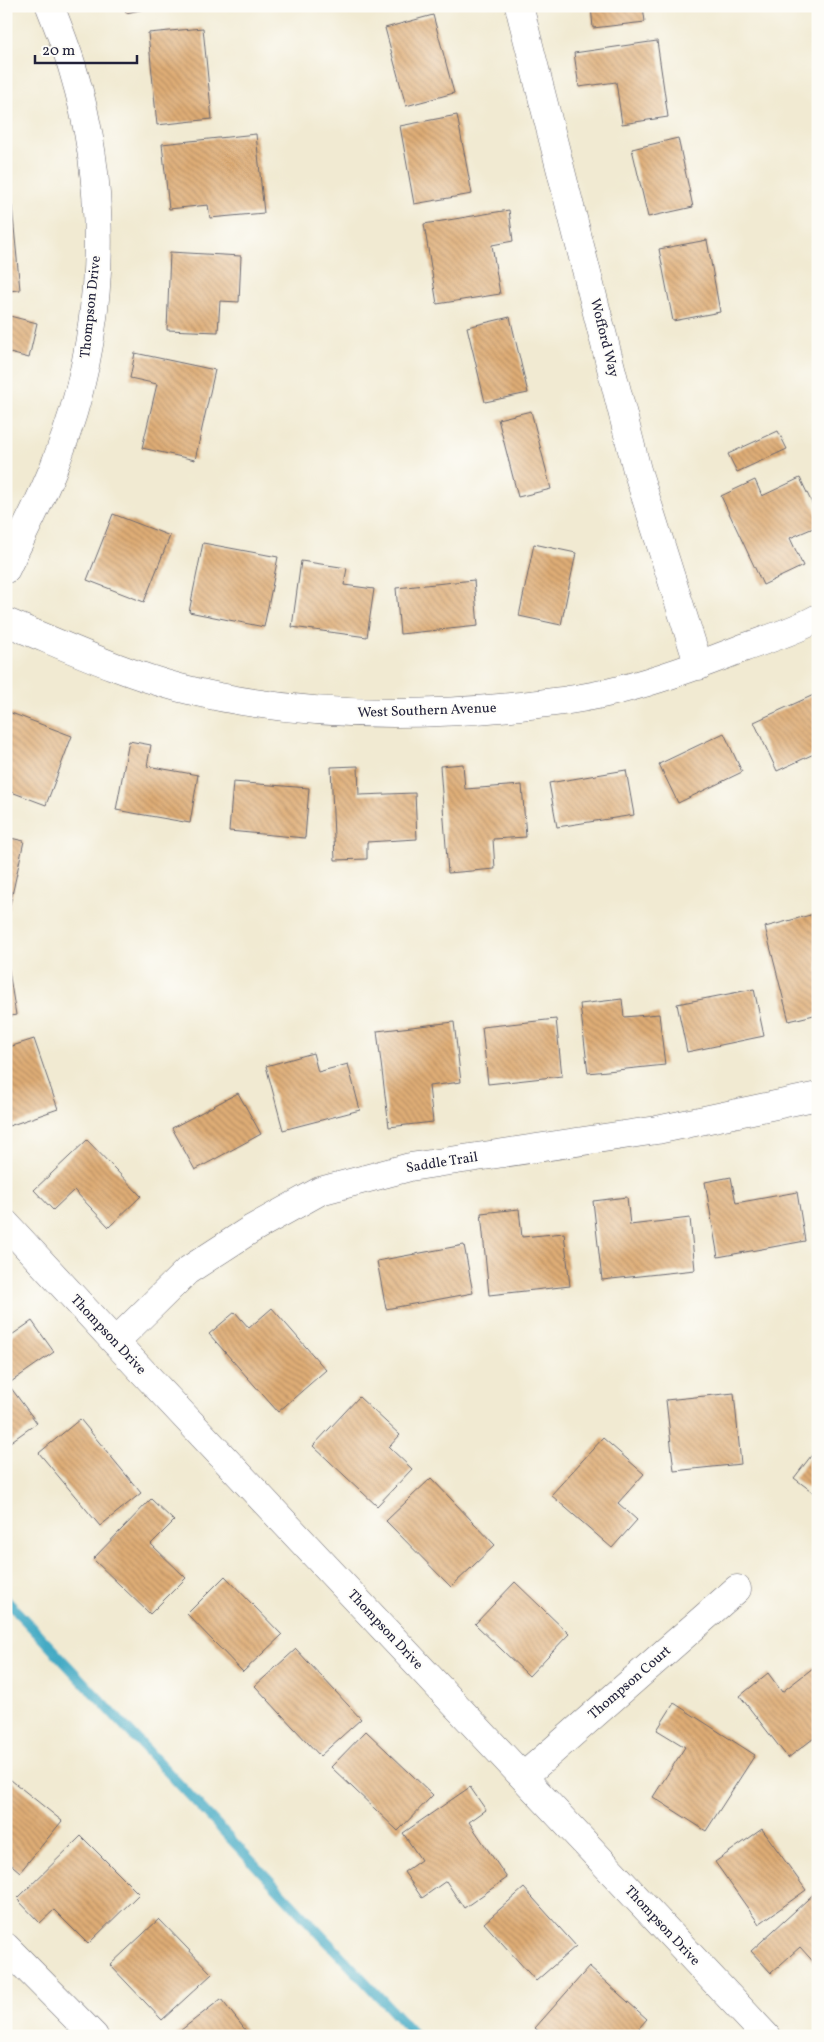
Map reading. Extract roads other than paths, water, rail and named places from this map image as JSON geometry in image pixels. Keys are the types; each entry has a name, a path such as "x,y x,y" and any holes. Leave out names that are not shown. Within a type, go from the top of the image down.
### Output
{"street":[{"name":"Thompson Drive","path":"6,569 57,460 76,404 87,351 97,275 97,204 90,148 73,71 50,6"},
{"name":"Wofford Way","path":"519,6 638,470 699,666"},
{"name":"West Southern Avenue","path":"6,622 128,672 180,688 235,700 345,714 458,712 542,703 618,690 699,666 818,618"},
{"name":"Saddle Trail","path":"115,1342 187,1271 250,1230 320,1191 410,1167 657,1130 818,1096"},
{"name":"Thompson Drive","path":"6,1224 766,2036"},
{"name":"Thompson Court","path":"523,1777 737,1589"},
{"path":"6,1947 94,2036"}],"waterway":[{"path":"6,1600 416,2036"}]}
